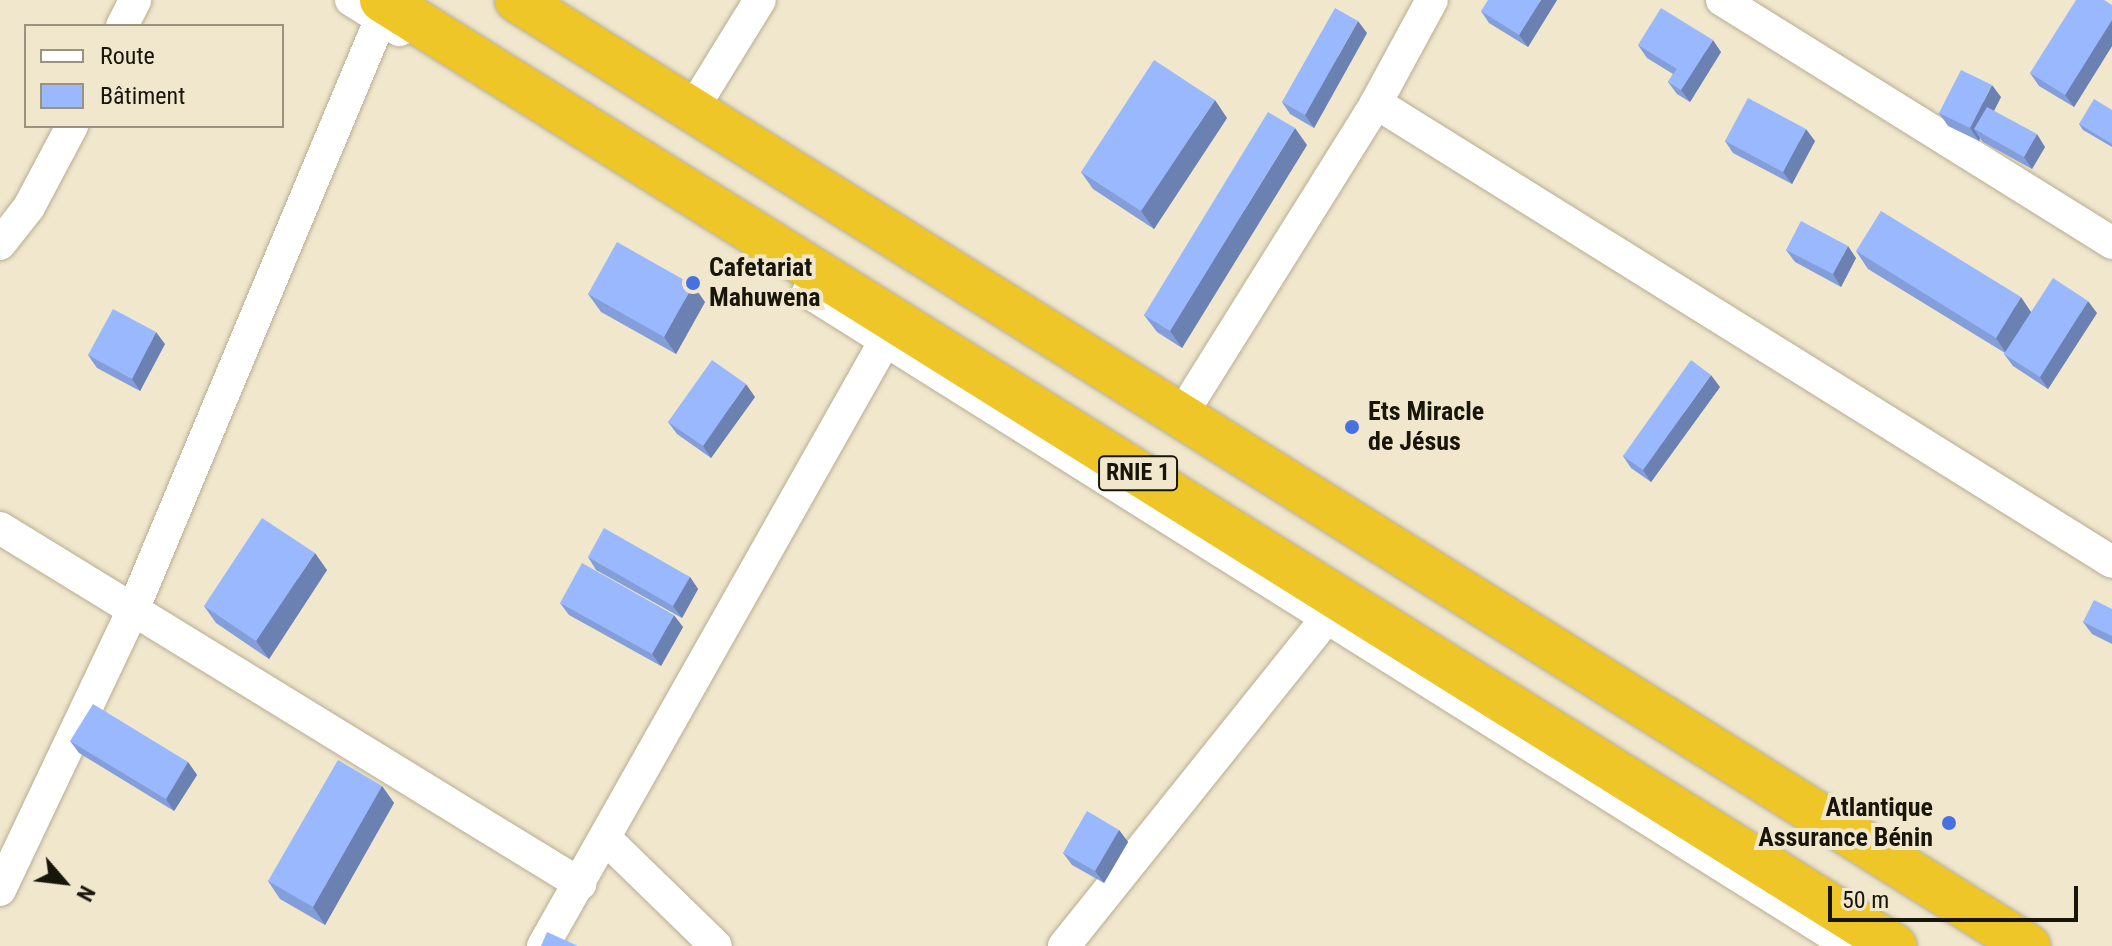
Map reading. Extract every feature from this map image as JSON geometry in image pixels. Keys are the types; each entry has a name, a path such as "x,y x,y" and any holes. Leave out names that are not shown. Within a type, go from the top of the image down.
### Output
{"highway":[{"name":"RNIE 1","path":"517,0 2028,946"},
{"name":"RNIE 1","path":"382,9 1894,946"}],"street":[{"path":"123,24 135,0"},
{"path":"351,0 382,9 885,341 1850,946"},
{"path":"692,110 760,0"},
{"path":"1182,414 1376,103 1432,0"},
{"path":"1722,0 2112,243"},
{"path":"0,890 133,610 382,9"},
{"path":"1376,103 2112,562"},
{"path":"0,244 29,207 71,128"},
{"path":"543,946 885,341"},
{"path":"0,528 580,884"},
{"path":"1064,946 1327,618"},
{"path":"606,839 716,946"}],"building":[{"path":"1488,0 1541,0 1519,35 1481,11"},
{"path":"2076,0 2104,0 2112,5 2112,20 2065,95 2030,73"},
{"path":"1335,8 1358,21 1305,115 1282,102"},
{"path":"1661,8 1713,40 1681,90 1668,82 1677,69 1638,45"},
{"path":"1154,60 1215,100 1141,211 1081,172"},
{"path":"1961,70 1992,85 1970,128 1939,113"},
{"path":"1748,98 1806,129 1783,172 1725,141"},
{"path":"2094,99 2112,110 2112,144 2079,124"},
{"path":"1987,107 2037,134 2024,157 1974,129"},
{"path":"1268,112 1295,128 1170,331 1144,315"},
{"path":"1881,211 2021,297 1996,338 1856,251"},
{"path":"1801,221 1848,246 1833,274 1786,250"},
{"path":"617,242 693,285 664,337 588,294"},
{"path":"2053,278 2088,301 2040,377 2004,354"},
{"path":"113,309 156,332 132,379 88,355"},
{"path":"712,360 746,384 703,446 668,422"},
{"path":"1691,360 1711,375 1643,470 1623,456"},
{"path":"262,518 315,553 256,641 204,606"},
{"path":"604,528 690,577 673,606 588,557"},
{"path":"582,563 674,615 652,654 560,603"},
{"path":"2094,600 2112,609 2112,636 2083,622"},
{"path":"93,704 188,762 166,799 70,741"},
{"path":"338,760 382,786 313,907 268,881"},
{"path":"1087,811 1119,830 1095,871 1063,853"},
{"path":"547,932 578,946 541,946"}],"place":[{"name":"Cafetariat Mahuwena","path":"693,283"},
{"name":"Ets Miracle de Jésus","path":"1352,427"},
{"name":"Atlantique Assurance Bénin","path":"1949,823"}]}
